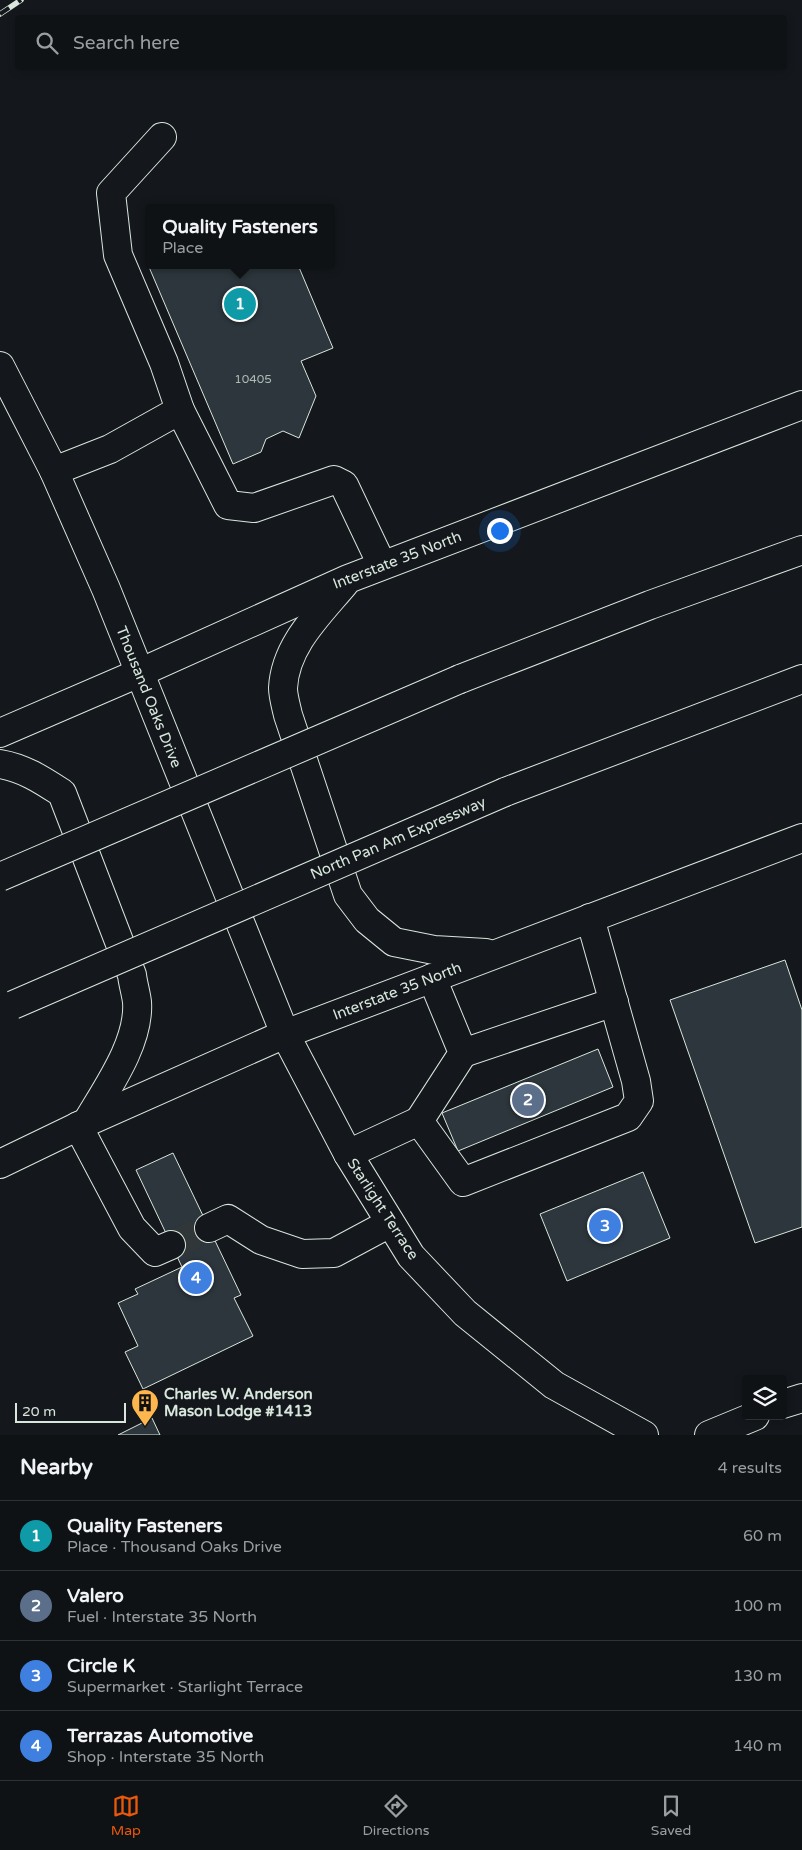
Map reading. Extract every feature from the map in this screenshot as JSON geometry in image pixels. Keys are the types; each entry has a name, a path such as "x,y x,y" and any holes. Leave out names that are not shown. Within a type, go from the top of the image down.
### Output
{"main road":[{"path":"162,138 111,193 118,255 164,362 180,410 228,505 254,508 334,480 344,485 382,565"},
{"name":"Thousand Oaks Drive","path":"0,366 54,471 106,589 285,1034"},
{"name":"Interstate 35 North","path":"1,730 139,674 382,565 802,405"},
{"path":"54,471 110,449 180,410"},
{"path":"0,876 460,679 650,605 802,550"},
{"path":"348,579 303,633 288,660 283,690 288,714 348,895 367,920 394,942 434,950 495,954"},
{"name":"North Pan Am Expressway","path":"6,1008 505,792 802,679"},
{"path":"0,764 12,766 37,776 62,793 132,975 137,1003 134,1031 121,1063 83,1124 132,1228 155,1252 171,1245"},
{"name":"Interstate 35 North","path":"0,1164 83,1124 285,1034 802,838"},
{"path":"419,1120 463,1182 628,1117 639,1100 636,1081 590,918"},
{"path":"432,978 463,1053"},
{"path":"348,1154 419,1120 463,1053 614,1002"},
{"name":"Starlight Terrace","path":"285,1034 348,1154 411,1256 466,1313 554,1385 644,1435"},
{"path":"209,1228 228,1219 261,1240 302,1254 334,1253 390,1223"},
{"path":"787,1403 802,1398"},
{"path":"709,1435 745,1420"}],"building":[{"path":"150,269 300,269 333,348 301,361 316,396 299,438 283,431 266,439 261,452 233,464"},
{"path":"785,960 802,1010 802,1227 755,1243 670,1000"},
{"path":"598,1049 613,1087 458,1151 442,1113"},
{"path":"173,1153 241,1295 234,1298 253,1336 143,1389 125,1352 138,1346 118,1303 138,1294 135,1289 182,1267 136,1170"},
{"path":"643,1172 670,1238 567,1281 540,1214"},
{"name":"Charles W. Anderson Mason Lodge #1413","path":"152,1418 160,1435 118,1435"}],"tunnel":[{"path":"171,1245 209,1228"}],"railway":[{"path":"0,14 21,0"}],"place":[{"name":"Quality Fasteners","path":"240,304"},
{"name":"Valero","path":"528,1100"},
{"name":"Circle K","path":"605,1226"},
{"name":"Terrazas Automotive","path":"196,1278"},
{"name":"Charles W. Anderson Mason Lodge #1413","path":"145,1427"}]}
